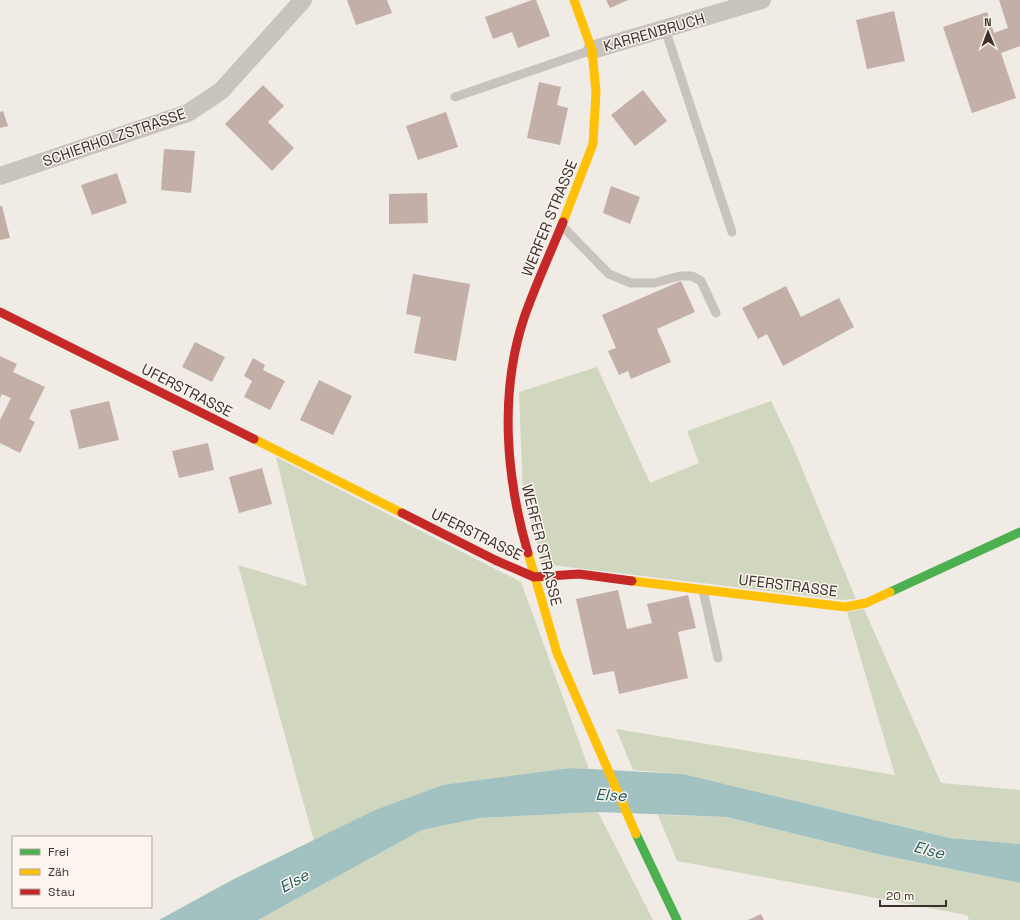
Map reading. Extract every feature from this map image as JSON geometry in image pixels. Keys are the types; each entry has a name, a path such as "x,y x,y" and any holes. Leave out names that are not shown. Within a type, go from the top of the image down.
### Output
{"street":[{"name":"SCHIERHOLZSTRASSE","path":"0,176 188,113 221,91 304,0"},
{"name":"WERFER STRASSE","path":"574,0 592,50 596,92 592,144 562,226 524,319 511,375 508,420 511,477 521,530 557,653 638,838 676,920"},
{"name":"KARRENBRUCH","path":"592,50 762,0"},
{"name":"UFERSTRASSE","path":"0,312 495,560 534,577 579,574 845,607 866,603 1020,532"}],"lane":[{"path":"665,29 732,232"},
{"path":"455,97 592,50"},
{"path":"562,226 609,274 631,283 654,283 680,276 692,276 701,281 716,313"},
{"path":"703,589 718,658"}],"green space":[{"path":"597,367 650,483 699,463 687,431 771,401 793,447 856,599 842,600 543,564 523,492 519,392"},
{"path":"276,457 521,582 589,769 571,768 439,787 375,810 314,841 238,565 307,586"},
{"path":"864,609 941,783 1020,790 1020,844 950,838 683,774 633,770 616,729 895,775 847,612"},
{"path":"598,812 653,920 258,920 422,830 480,818"},
{"path":"658,815 727,817 877,854 1020,883 1020,920 969,920 967,915 677,861"}],"water":[{"name":"Else","path":"571,768 683,774 950,838 1020,844 1020,883 877,854 727,817 598,812 480,818 422,830 258,920 159,920 232,880 375,810 443,785"}],"building":[{"path":"347,0 387,0 392,13 356,25"},
{"path":"532,0 536,0 550,36 518,48 512,32 493,39 485,17"},
{"path":"606,0 628,0 610,8"},
{"path":"999,0 1020,0 1020,46 1001,53 1016,98 972,113 943,27 987,12 994,33 1008,28"},
{"path":"894,11 905,61 867,69 856,20"},
{"path":"539,82 561,87 557,105 568,108 560,145 527,138"},
{"path":"263,85 284,106 268,122 294,148 272,171 225,124"},
{"path":"643,90 667,121 635,146 611,115"},
{"path":"3,111 8,126 0,128 0,112"},
{"path":"446,112 458,147 418,160 406,126"},
{"path":"164,149 195,151 191,193 161,190"},
{"path":"117,173 127,203 92,215 81,185"},
{"path":"611,186 640,197 630,224 603,213"},
{"path":"427,193 428,223 389,224 389,194"},
{"path":"0,206 2,206 10,238 0,240"},
{"path":"413,274 470,284 456,361 414,353 421,317 406,314"},
{"path":"681,281 695,312 657,329 671,362 631,379 628,371 619,375 608,351 616,348 602,315"},
{"path":"786,286 801,317 839,298 854,327 783,366 767,334 758,339 742,308"},
{"path":"195,342 225,357 212,382 182,367"},
{"path":"0,356 17,364 13,372 45,387 29,419 35,422 20,453 0,443 0,420 11,398 2,394 0,398"},
{"path":"253,358 265,365 263,370 285,381 270,410 244,397 252,381 244,376"},
{"path":"319,380 352,396 333,435 300,420"},
{"path":"109,401 119,440 79,449 70,410"},
{"path":"208,443 214,470 179,478 172,451"},
{"path":"262,468 272,504 239,513 229,477"},
{"path":"618,590 627,629 652,623 647,604 688,595 696,628 678,632 688,678 619,694 614,671 593,675 576,599"},
{"path":"761,914 764,920 748,920"}],"traffic: fast":[{"path":"890,592 1020,532"},
{"path":"636,834 677,920"}],"traffic: slow":[{"path":"563,222 593,144 596,92 592,50 574,0"},
{"path":"254,439 402,513"},
{"path":"528,553 557,653 636,834"},
{"path":"632,581 845,607 866,603 890,592"}],"traffic: jam":[{"path":"528,553 520,524 510,465 508,406 511,376 516,347 524,318 563,222"},
{"path":"0,312 254,439"},
{"path":"402,513 495,560 534,577 579,574 632,581"}]}
